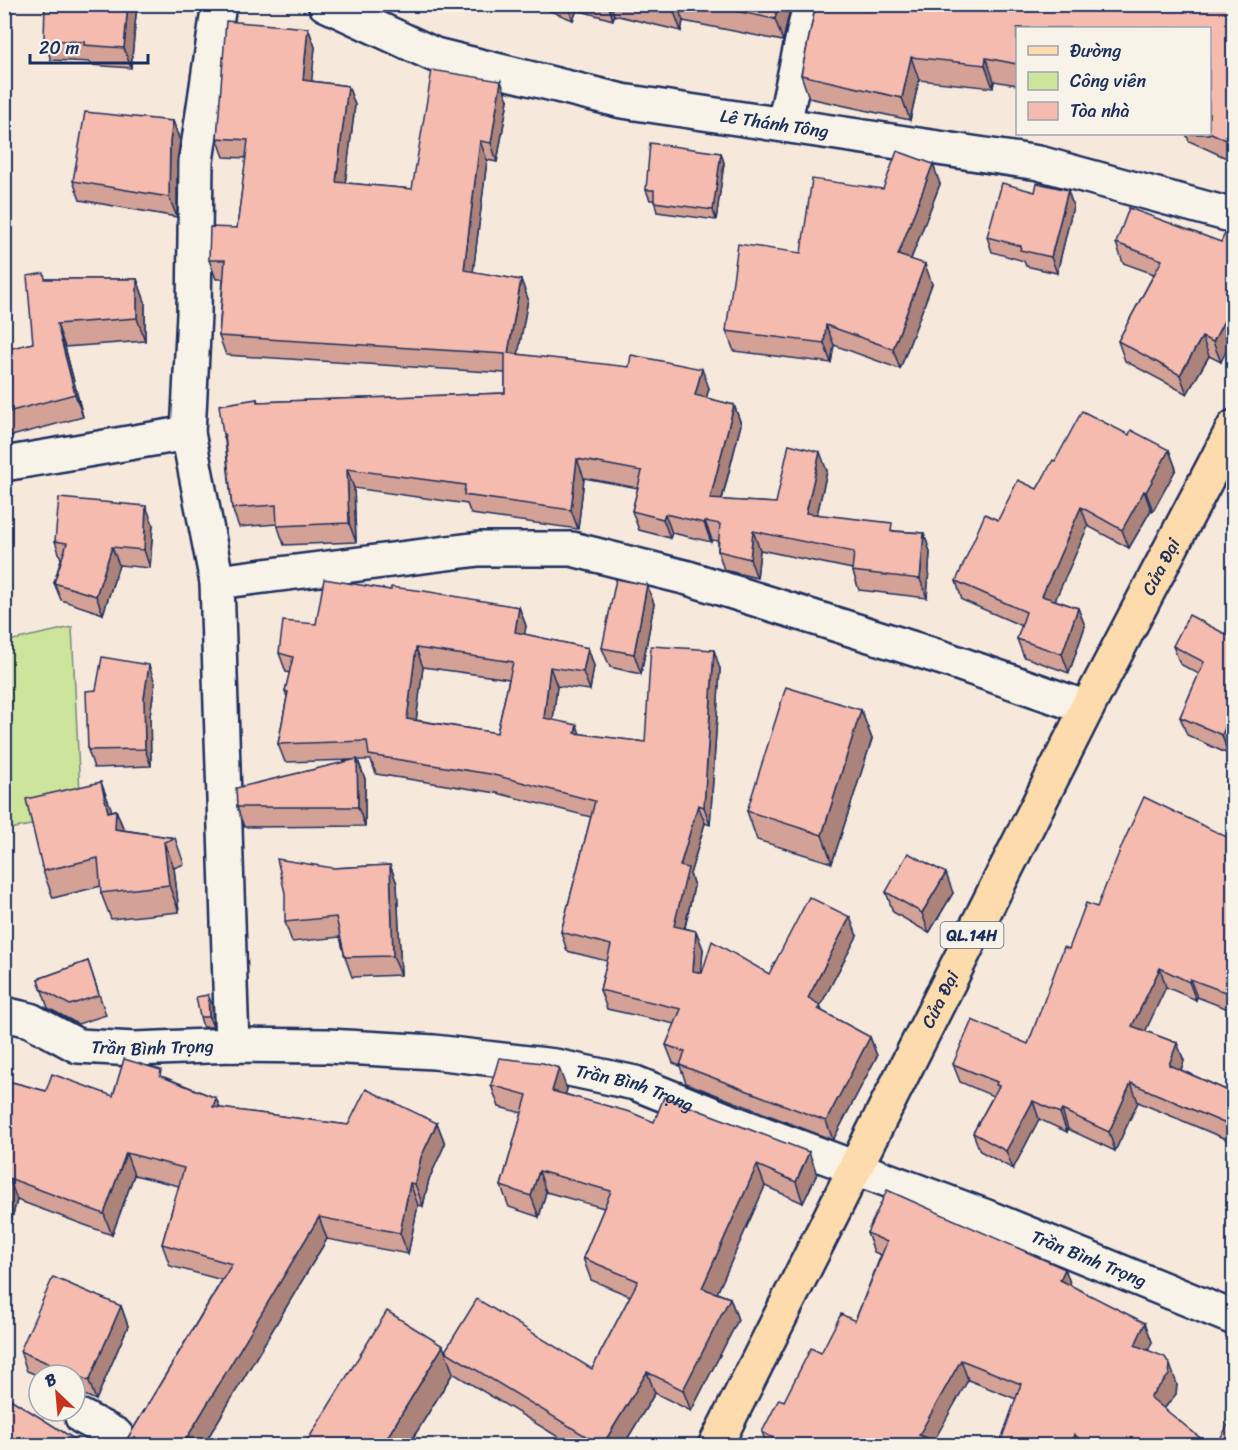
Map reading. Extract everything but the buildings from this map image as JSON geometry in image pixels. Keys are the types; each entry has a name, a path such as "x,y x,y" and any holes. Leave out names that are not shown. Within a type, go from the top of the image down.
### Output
{"main road":[{"name":"Cửa Đại","path":"715,1446 1088,708 1233,427"}],"street":[{"path":"219,4 196,161 194,314 188,433 217,582 232,1045"},
{"name":"Lê Thánh Tông","path":"325,4 435,55 622,101 1039,163 1233,216"},
{"path":"784,124 810,4"},
{"path":"4,464 188,433"},
{"path":"217,582 479,549 572,549 688,578 946,659 1088,708"},
{"name":"Trần Bình Trọng","path":"4,1014 30,1020 78,1046 135,1049 232,1045 327,1046 434,1052 555,1066 635,1083 732,1122 987,1217 1233,1318"},
{"path":"87,1420 116,1435 120,1440 120,1446"}],"green space":[{"path":"72,627 81,815 5,830 4,642"}]}
